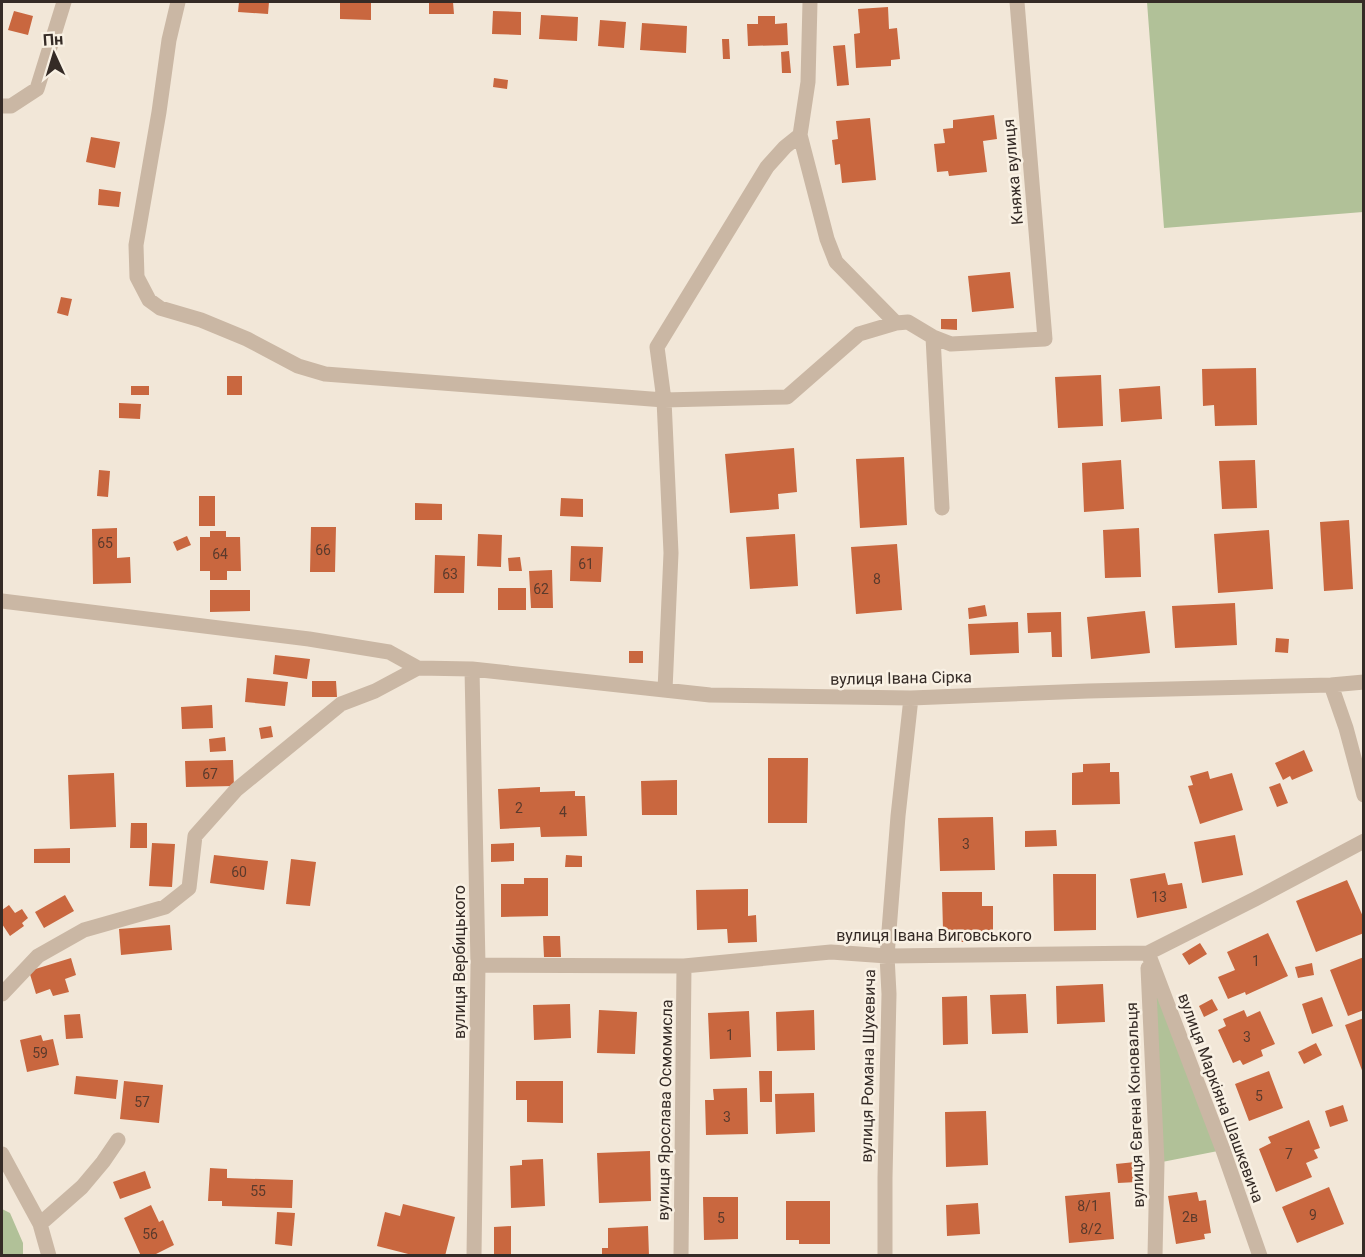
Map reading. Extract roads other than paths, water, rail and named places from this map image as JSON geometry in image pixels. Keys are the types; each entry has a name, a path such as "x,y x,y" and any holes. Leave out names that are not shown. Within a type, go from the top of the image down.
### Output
{"street":[{"path":"2,106 10,106 37,89 64,2"},
{"path":"178,2 169,40 136,245 137,277 149,300 160,308 201,320 247,339 298,366 325,374 664,400 787,397 859,334 896,322 908,322 933,337 942,508"},
{"path":"810,2 808,82 800,135 827,239 836,262 896,322"},
{"name":"Княжа вулиця","path":"933,337 951,344 1045,339 1017,2"},
{"path":"665,690 671,553 664,400 657,347 767,166 800,135"},
{"path":"2,601 309,639 389,652 418,668"},
{"path":"2,994 38,956 84,930 165,907 189,888 195,836 236,790 341,704 375,691 418,668"},
{"name":"вулиця Івана Сірка","path":"418,668 472,669 710,695 911,698 1331,685 1364,682"},
{"name":"вулиця Вербицького","path":"472,669 478,964 474,1256"},
{"path":"1331,685 1346,728 1364,795"},
{"name":"вулиця Романа Шухевича","path":"885,1256 889,1005 887,956 898,816 911,698"},
{"name":"вулиця Івана Виговського","path":"478,964 684,966 831,952 887,956 1148,952 1364,841"},
{"name":"вулиця Євгена Коновальця","path":"1148,952 1157,1163 1155,1256"},
{"name":"вулиця Маркіяна Шашкевича","path":"1148,952 1223,1150 1260,1256"},
{"name":"вулиця Ярослава Осмомисла","path":"681,1256 684,966"},
{"path":"40,1224 82,1186 118,1140"},
{"path":"2,1154 40,1224 49,1256"}]}
